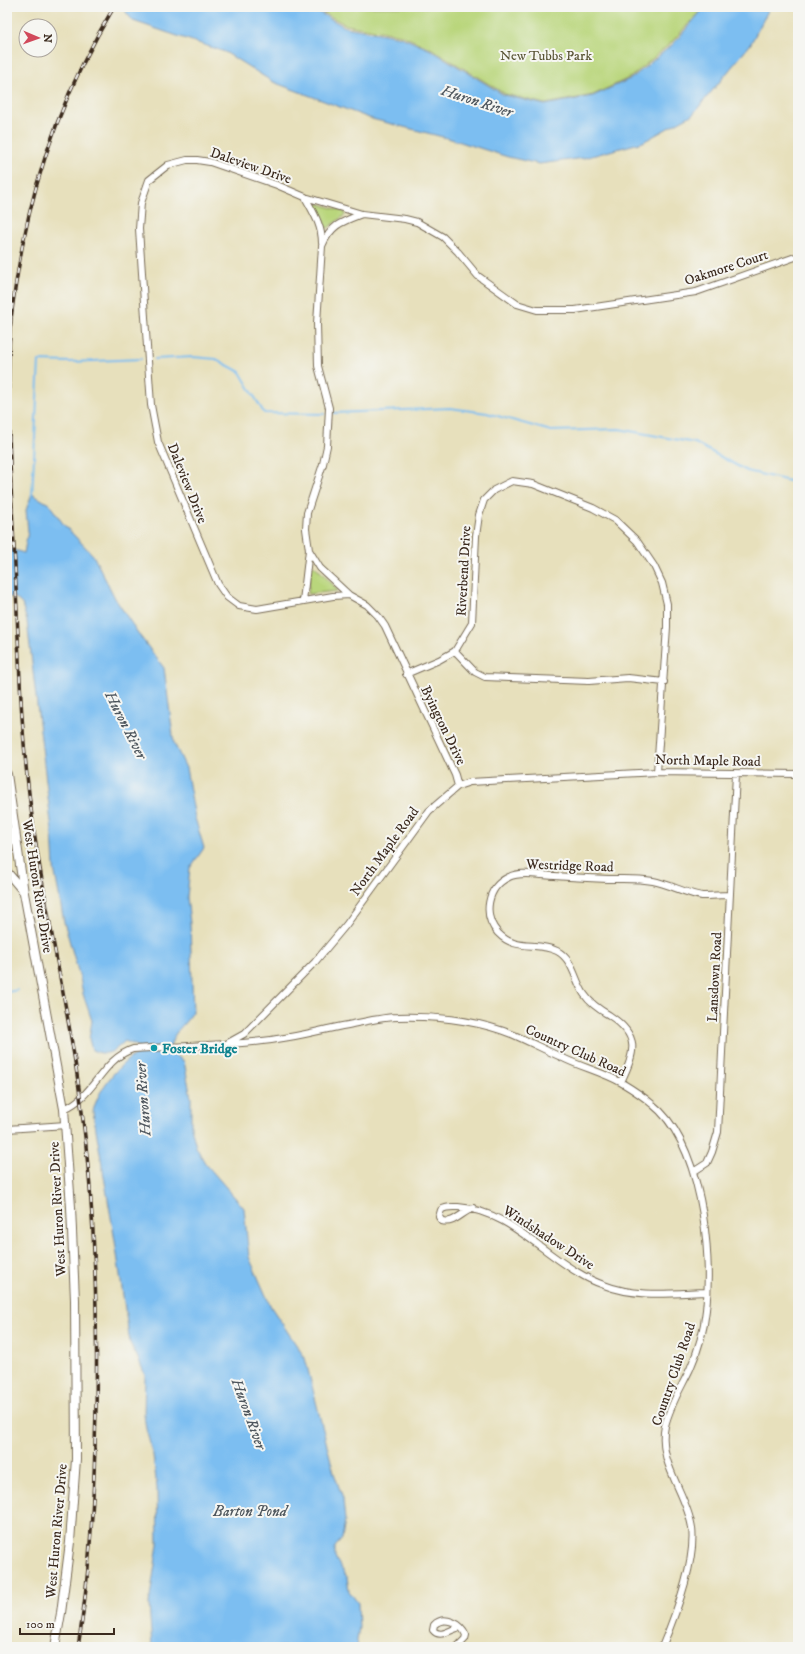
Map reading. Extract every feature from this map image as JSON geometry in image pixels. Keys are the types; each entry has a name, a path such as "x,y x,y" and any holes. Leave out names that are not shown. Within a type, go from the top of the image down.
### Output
{"street":[{"name":"Daleview Drive","path":"349,595 303,601 257,610 239,606 227,597 218,584 158,442 151,405 139,229 141,203 149,180 168,165 187,160 210,162 277,185 305,197 362,214 405,219 417,222 443,237 478,276 517,304 537,310 575,310 637,301"},
{"path":"303,601 309,550 306,529 307,513 323,464 327,446 329,408 318,366 317,323 322,233 317,219 305,197"},
{"path":"322,246 327,235 334,226 344,220 362,214"},
{"name":"Oakmore Court","path":"637,301 696,292 798,256"},
{"name":"Riverbend Drive","path":"406,674 439,660 455,651 472,623 476,536 479,515 484,500 494,490 512,481 533,484 593,508 615,520 637,541 654,566 662,583 667,604 664,682 657,772"},
{"name":"Byington Drive","path":"309,550 320,568 349,595 367,605 378,616 394,646 455,775 458,786"},
{"path":"455,651 475,672 485,677 574,681 628,678 664,682"},
{"name":"North Maple Road","path":"64,1109 88,1092 117,1057 125,1052 133,1050 226,1044 244,1034 315,962 346,925 429,811 458,786 476,782 657,772 798,774"},
{"name":"West Huron River Drive","path":"7,774 24,893 64,1109 71,1208 74,1293 76,1445 70,1542 62,1613 55,1647"},
{"name":"Lansdown Road","path":"693,1172 707,1162 712,1152 718,1132 736,774"},
{"path":"7,845 11,839 15,824"},
{"path":"7,872 12,876 24,893"},
{"name":"Westridge Road","path":"621,1082 632,1054 632,1040 628,1031 620,1022 592,1003 584,994 566,960 557,952 545,948 514,944 505,939 497,931 488,915 488,902 492,894 500,883 509,876 528,874 578,878 630,878 654,881 702,896 730,895"},
{"name":"Country Club Road","path":"226,1044 279,1039 396,1017 433,1018 471,1024 512,1035 564,1059 621,1082 653,1104 667,1118 682,1144 693,1172 704,1222 708,1270 708,1292 706,1313 700,1341 690,1368 669,1414 664,1436 666,1459 689,1514 692,1539 690,1559 675,1615 662,1647"},
{"path":"7,1129 66,1125"},
{"name":"Windshadow Drive","path":"473,1208 464,1212 453,1221 442,1221 439,1217 439,1213 443,1208 473,1208 491,1214 513,1227 578,1273 605,1286 627,1292 708,1292"},
{"path":"457,1647 465,1639 466,1635 460,1627"}],"green space":[{"name":"New Tubbs Park","path":"313,7 704,7 671,43 631,77 593,95 545,104 505,94 432,49 401,35 346,25"},
{"path":"314,202 345,212 345,215 328,228 325,228"},
{"path":"315,566 337,589 337,591 308,594 311,567"}],"water":[{"name":"Huron River","path":"122,7 310,7 345,27 401,37 431,50 504,95 545,105 593,96 632,78 673,44 705,7 770,7 750,45 693,114 643,142 584,158 539,164 508,157 451,139 372,119 273,82 225,52 133,21"},
{"name":"Barton Pond","path":"32,494 49,504 64,525 93,555 116,600 164,668 174,743 186,768 195,818 204,848 190,868 187,897 190,923 193,1012 172,1040 170,1051 184,1061 191,1098 191,1127 196,1147 205,1163 244,1208 249,1257 271,1307 305,1358 334,1473 343,1499 345,1520 342,1539 335,1547 335,1558 347,1577 349,1591 358,1603 359,1627 356,1647 152,1647 149,1604 158,1544 157,1488 153,1455 144,1415 145,1375 130,1343 115,1241 93,1112 97,1099 108,1080 117,1069 137,1053 137,1046 125,1041 114,1051 102,1053 92,1050 89,1039 92,1021 83,994 64,922 54,868 52,831 27,621 22,604 14,597 8,597 7,600 7,548 24,553 28,531 26,510"}],"waterway":[{"path":"155,359 193,357 216,359 240,372 264,413 324,414"},
{"path":"32,496 39,361 70,362 141,359"},
{"path":"334,413 450,408 487,413 551,431 619,429 695,443 747,471 798,483"},
{"path":"7,992 18,990"}],"railway":[{"path":"78,1647 88,1572 94,1472 97,1359 93,1227 90,1183 75,1061 37,851 28,785 20,691 9,419 9,360 12,310 22,248 46,154 69,93 114,7"}],"place":[{"name":"Foster Bridge","path":"154,1048"}]}
